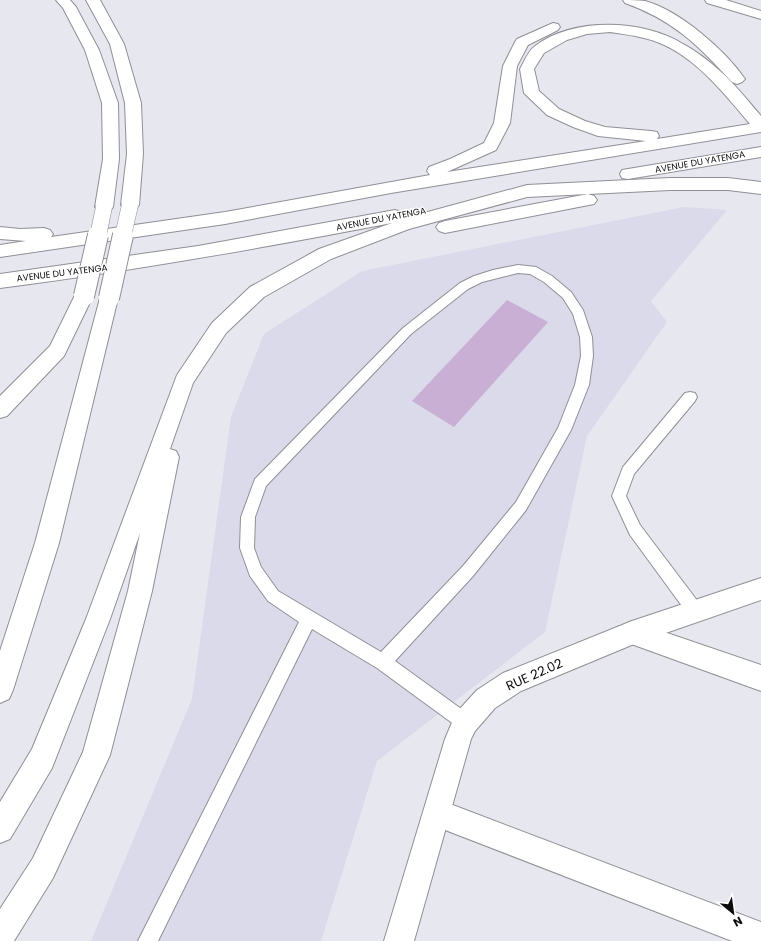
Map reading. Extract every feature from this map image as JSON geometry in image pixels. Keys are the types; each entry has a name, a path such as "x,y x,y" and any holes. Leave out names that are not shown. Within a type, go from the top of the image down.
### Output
{"main road":[{"path":"0,410 57,351 84,296 104,207 111,159 110,103 92,50 69,7 63,0"},
{"path":"0,690 47,543 109,298 130,205 135,154 133,103 116,44 93,0"},
{"path":"630,0 646,5 678,22 697,36 758,102"},
{"path":"712,0 761,15"},
{"path":"391,187 456,163 490,146 502,123 510,66 522,42 555,27 583,20 614,18 661,27 689,40 724,64"},
{"path":"0,251 225,218 391,187 740,131 761,127 714,74 678,46 648,34 610,28 586,30 562,37 539,50 527,69 532,93 553,112 579,124 604,132 648,136 740,131"},
{"name":"AVENUE DU YATENGA","path":"0,281 149,262 527,191 761,152"},
{"path":"325,254 392,237 670,184"},
{"path":"0,829 42,758 98,618 184,381 219,328 257,292 325,254 403,225 527,191 670,184 728,184 761,188"},
{"path":"0,233 20,235 155,229"},
{"path":"0,936 43,868 96,755 140,591 184,381"},
{"name":"RUE 22.02","path":"399,941 458,739 466,722 486,699 512,682 632,633 761,589"},
{"path":"632,633 761,678"},
{"path":"437,813 761,937"}],"lane":[{"path":"383,662 468,571 520,506 564,430 582,385 587,356 586,337 579,313 567,295 548,279 532,270 518,269 497,273 464,286 407,331 260,483 248,517 247,548 255,571 273,596 309,619 383,662 466,722"},
{"path":"690,397 628,471 619,496 635,530 696,612"},
{"path":"148,941 309,619"}],"shaded area":[{"path":"684,207 727,210 651,301 667,322 587,436 545,632 377,761 321,941 91,941 192,699 231,417 264,334 362,271"}],"building":[{"path":"507,300 548,322 454,427 412,401"}]}
